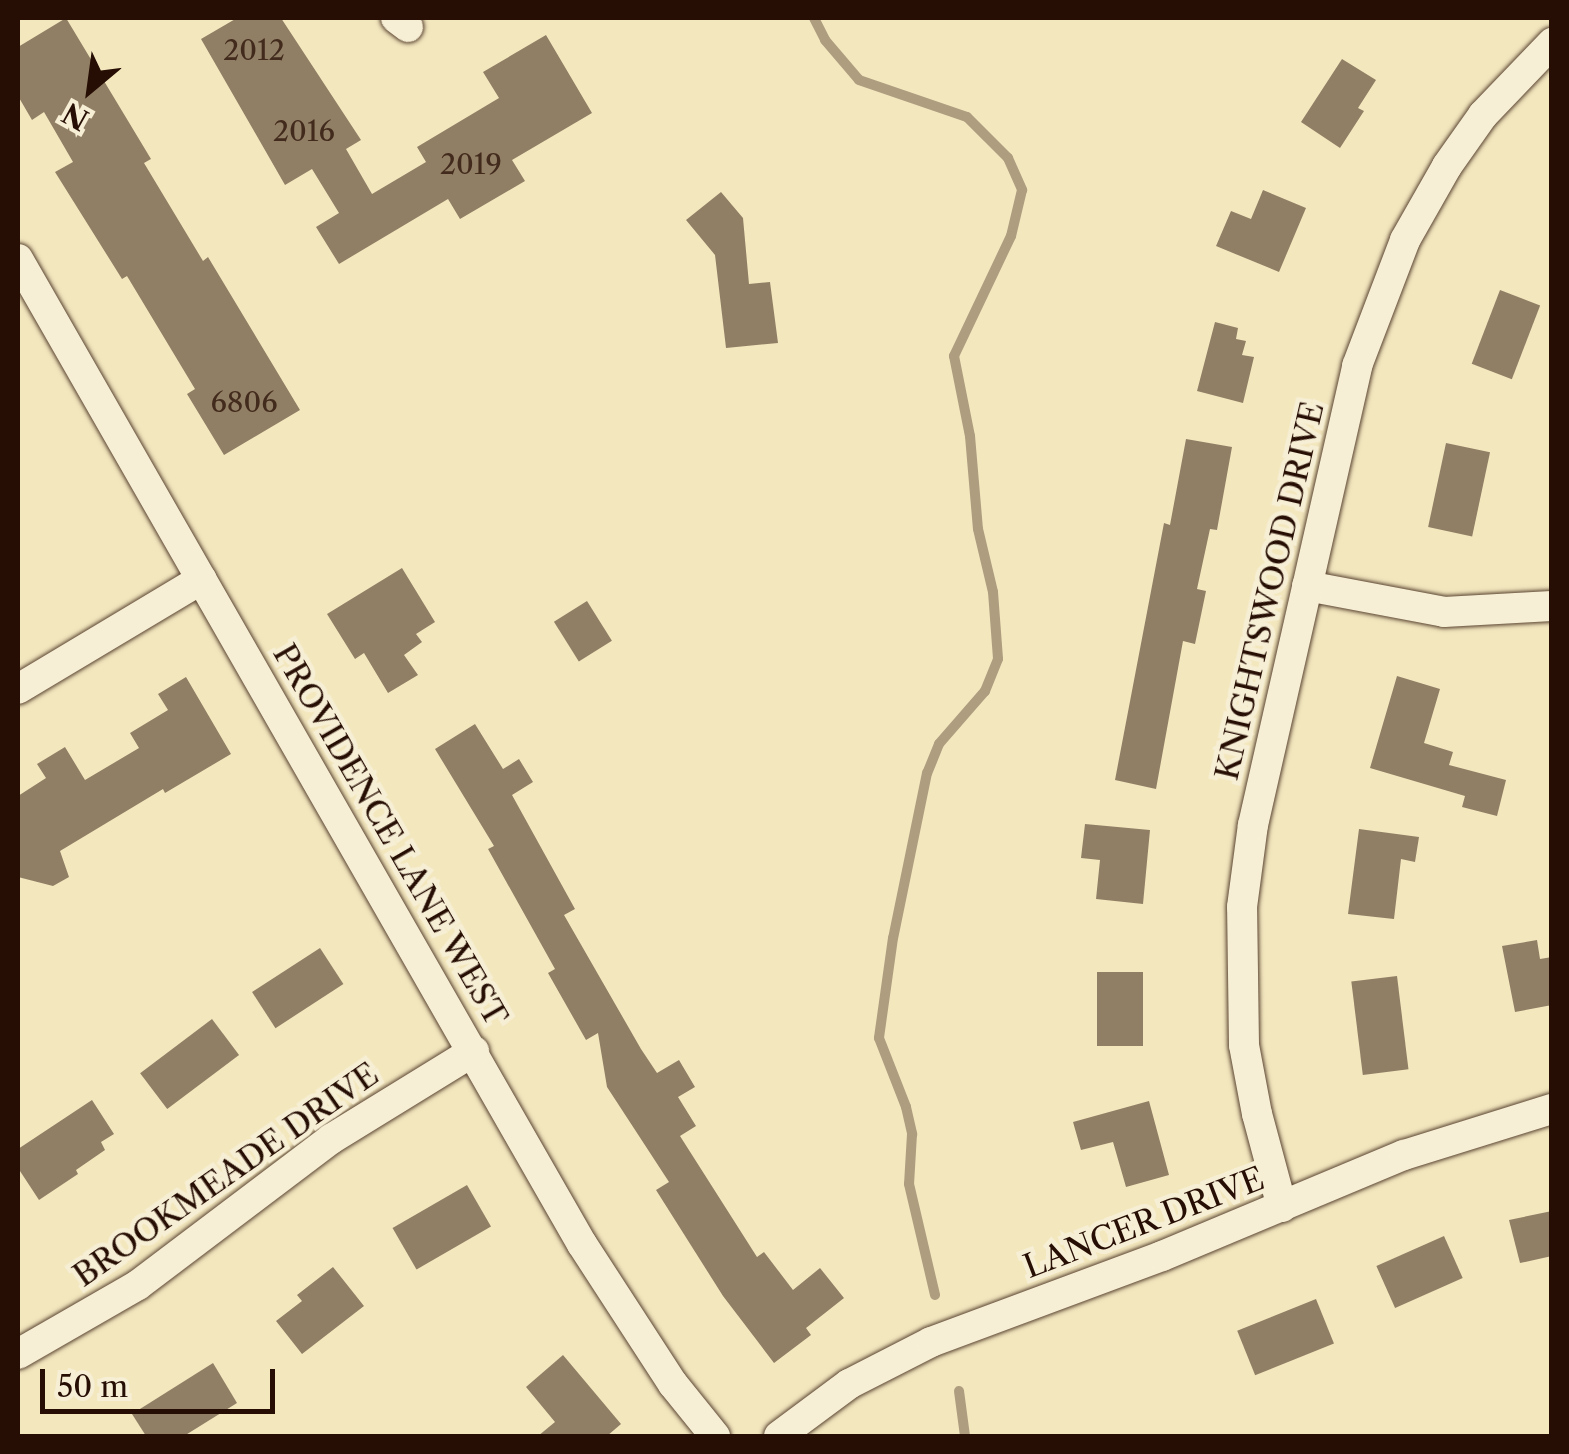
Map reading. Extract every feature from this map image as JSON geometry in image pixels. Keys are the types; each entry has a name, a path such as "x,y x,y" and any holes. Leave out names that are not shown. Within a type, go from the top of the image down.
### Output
{"street":[{"name":"KNIGHTSWOOD DRIVE","path":"1282,1207 1256,1114 1244,1045 1242,907 1253,825 1358,366 1406,240 1483,115 1552,43"},
{"name":"PROVIDENCE LANE WEST","path":"19,264 582,1244 673,1384 714,1436"},
{"path":"18,689 202,579"},
{"path":"1307,586 1444,612 1552,606"},
{"name":"BROOKMEADE DRIVE","path":"18,1354 138,1285 330,1139 474,1051"},
{"name":"LANCER DRIVE","path":"779,1436 849,1384 932,1342 1404,1156 1552,1109"}],"building":[{"path":"66,18 151,159 144,163 203,261 208,257 300,410 224,455 187,394 195,389 127,276 122,279 55,172 73,162 44,112 32,120 18,96 18,47"},
{"path":"237,18 281,18 361,140 346,149 372,194 426,162 417,147 499,98 483,72 546,35 592,113 512,160 525,181 460,219 448,199 339,264 316,227 339,213 312,169 285,185 201,39"},
{"path":"1342,59 1376,80 1358,108 1364,111 1340,148 1301,122"},
{"path":"1263,190 1306,208 1279,272 1216,246 1231,211 1251,219"},
{"path":"721,192 743,218 749,284 770,282 778,343 726,348 715,255 686,220"},
{"path":"1500,290 1540,305 1512,379 1472,364"},
{"path":"1215,322 1238,328 1236,339 1246,341 1242,355 1254,357 1243,403 1197,391"},
{"path":"1186,439 1232,447 1217,530 1210,529 1197,589 1206,591 1195,644 1183,641 1156,789 1115,780 1164,523 1170,525"},
{"path":"1446,443 1490,452 1472,536 1428,527"},
{"path":"402,568 435,622 416,634 422,642 404,655 418,675 388,693 364,653 355,659 327,614"},
{"path":"587,601 612,641 579,662 554,622"},
{"path":"1397,676 1440,689 1424,743 1453,752 1449,765 1506,780 1497,816 1462,807 1465,796 1370,768"},
{"path":"186,677 231,754 165,793 163,789 60,851 69,877 53,886 18,877 18,796 46,778 37,764 65,747 85,780 139,748 130,733 168,710 158,694"},
{"path":"475,724 503,769 519,759 533,782 512,795 575,909 564,915 641,1049 657,1073 679,1060 695,1087 678,1097 696,1126 680,1136 757,1257 764,1252 793,1290 820,1268 844,1298 806,1328 811,1335 774,1363 723,1296 656,1190 669,1182 607,1087 598,1033 586,1040 548,973 555,969 488,849 494,846 435,749"},
{"path":"1085,824 1150,830 1143,904 1096,899 1100,860 1081,858"},
{"path":"1359,829 1419,837 1415,862 1401,859 1394,919 1348,914"},
{"path":"1537,940 1540,959 1552,957 1552,1005 1515,1012 1502,946"},
{"path":"320,948 343,984 275,1028 252,992"},
{"path":"1097,972 1143,972 1143,1046 1097,1046"},
{"path":"1397,976 1408,1069 1363,1075 1351,982"},
{"path":"212,1019 239,1055 167,1109 140,1073"},
{"path":"92,1100 114,1134 101,1142 105,1150 76,1170 78,1174 39,1200 18,1168 18,1149"},
{"path":"1149,1101 1169,1175 1126,1187 1113,1142 1081,1150 1073,1122"},
{"path":"467,1185 491,1227 417,1270 393,1228"},
{"path":"1552,1211 1552,1256 1520,1263 1509,1220"},
{"path":"1444,1236 1463,1278 1395,1308 1376,1266"},
{"path":"333,1267 364,1306 302,1354 276,1321 302,1301 297,1295"},
{"path":"1316,1299 1334,1344 1255,1375 1237,1331"},
{"path":"563,1355 621,1424 607,1436 538,1436 555,1422 526,1387"},
{"path":"213,1363 237,1403 184,1436 146,1436 132,1414"}],"waterway":[{"path":"814,18 825,40 859,80 967,117 1008,158 1022,190 1011,236 954,356 970,436 978,529 993,592 998,659 985,691 939,744 927,773 893,938 879,1038 906,1107 912,1134 909,1184 935,1295"},
{"path":"959,1391 965,1436"}]}
